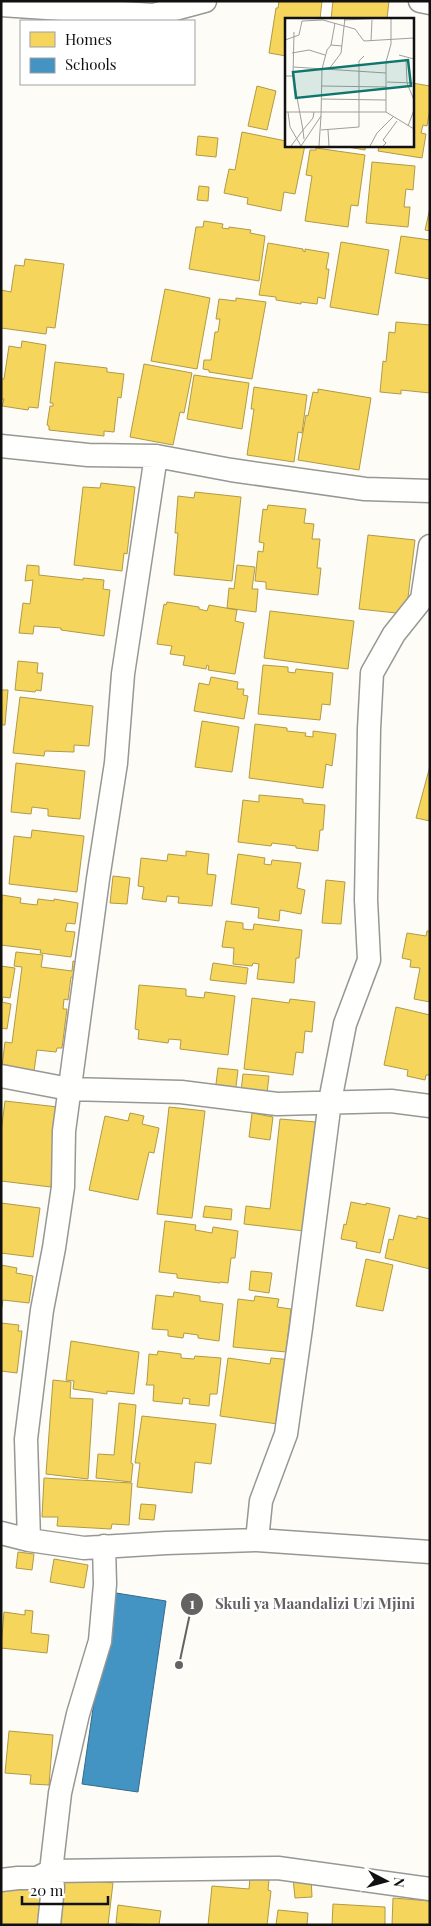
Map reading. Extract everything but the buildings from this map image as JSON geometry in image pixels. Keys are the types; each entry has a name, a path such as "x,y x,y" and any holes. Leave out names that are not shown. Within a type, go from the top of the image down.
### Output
{"street":[{"path":"1,5 154,8 205,1"},
{"path":"420,1 430,3"},
{"path":"1,446 88,455 156,456 231,470 365,488 430,491"},
{"path":"30,1540 26,1439 42,1310 63,1187 64,1131 81,1017 98,879 116,763 123,674 156,456"},
{"path":"257,1540 261,1501 286,1434 302,1328 330,1101 345,1024 369,960 366,900 372,673 394,634 426,602 430,546"},
{"path":"1,1076 69,1089 181,1092 277,1104 330,1101 391,1101 430,1106"},
{"path":"1,1533 30,1540 84,1548 257,1540 430,1552"},
{"path":"49,1925 53,1888 51,1870 60,1793 78,1714 100,1641 105,1584 104,1546"},
{"path":"1,1880 37,1878 51,1870 278,1868 430,1889"}],"place":[{"name":"Skuli ya Maandalizi Uzi Mjini","path":"179,1665"}]}
